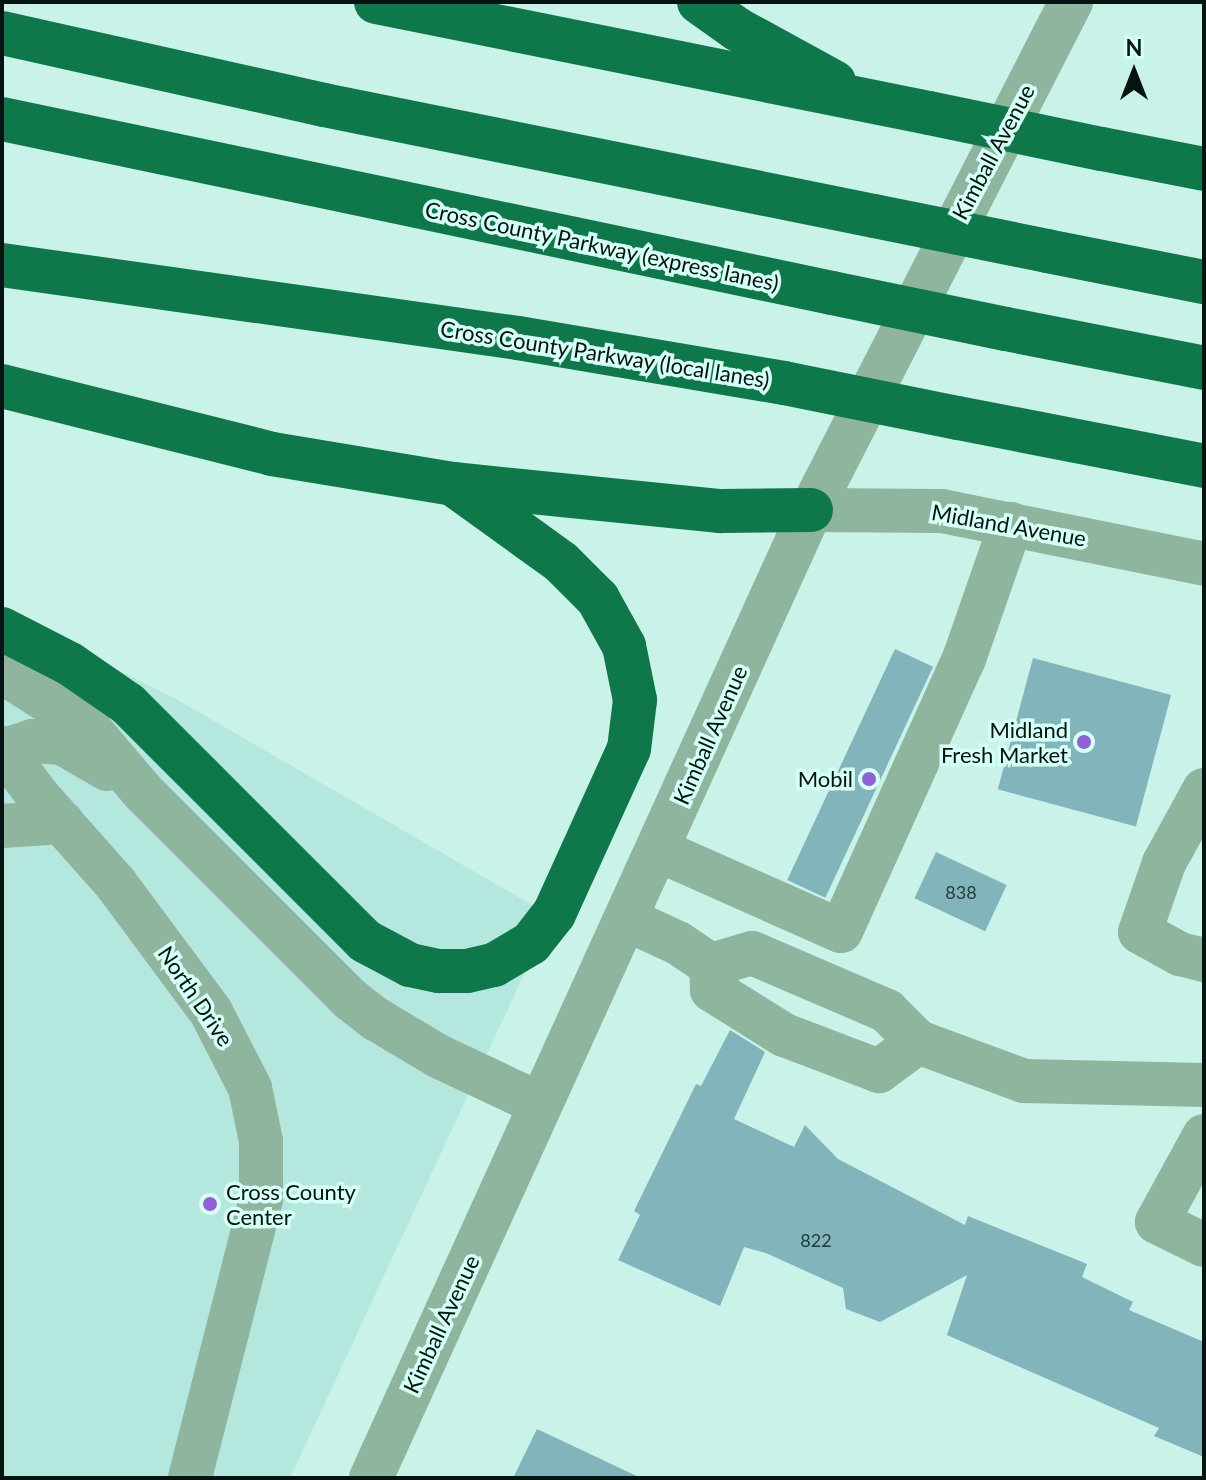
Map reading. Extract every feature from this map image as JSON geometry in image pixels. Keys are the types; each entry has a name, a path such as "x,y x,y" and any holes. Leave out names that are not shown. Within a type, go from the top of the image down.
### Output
{"highway":[{"path":"376,2 1204,169"},
{"path":"699,2 737,29 871,102"},
{"path":"2,33 339,108 1204,282"},
{"name":"Cross County Parkway (express lanes)","path":"2,119 1204,368"},
{"name":"Cross County Parkway (local lanes)","path":"2,265 503,336 784,383 1204,466"},
{"path":"2,386 272,454 453,484 721,511 811,510"},
{"path":"2,629 70,664 128,704 365,941 410,965 439,971 467,971 494,965 531,943 545,929 559,905 629,749 635,700 624,646 598,599 561,562 453,484"}],"street":[{"name":"Kimball Avenue","path":"371,1478 811,510 1071,2"},
{"name":"Midland Avenue","path":"811,510 921,509 1011,524 1204,564"},
{"path":"658,850 841,931 964,659 1011,524"},
{"path":"2,672 87,726 143,792 306,959 358,1006 438,1056 540,1104"},
{"path":"3,749 32,741 62,743 143,792"},
{"name":"North Drive","path":"3,749 116,884 211,1012 239,1061 257,1116 263,1170 257,1225 190,1478"},
{"path":"1204,790 1164,863 1140,932 1180,954 1204,960"},
{"path":"2,826 62,822"},
{"path":"626,919 678,943 711,965"},
{"path":"711,965 752,953 887,1011 918,1042 1024,1081 1204,1085"},
{"path":"711,965 712,990 784,1035 879,1071 918,1042"},
{"path":"1204,1136 1157,1222 1204,1245"}],"shaded area":[{"name":"Cross County Center","path":"2,612 176,699 551,916 290,1478 2,1478"}],"building":[{"path":"895,649 933,667 825,898 787,880"},
{"name":"Midland Fresh Market","path":"1033,658 1171,695 1136,826 998,789"},
{"path":"936,852 1007,885 985,931 914,898"},
{"path":"730,1030 765,1052 734,1119 794,1147 805,1125 838,1159 965,1225 968,1216 1087,1264 1082,1277 1133,1302 1129,1310 1204,1342 1204,1457 1154,1436 1159,1428 947,1335 967,1275 880,1322 846,1309 843,1288 766,1253 744,1247 720,1306 618,1260 640,1215 634,1211 696,1084 701,1086"},
{"path":"537,1429 641,1478 513,1478"}],"place":[{"name":"Midland Fresh Market","path":"1084,742"},
{"name":"Mobil","path":"869,779"},
{"name":"Cross County Center","path":"210,1204"}]}
